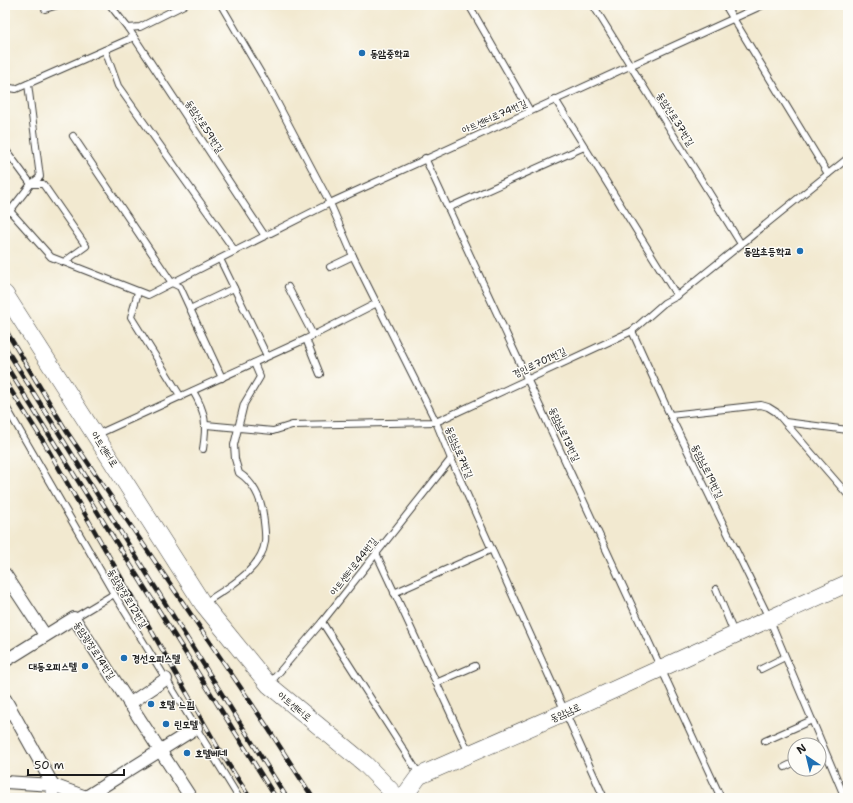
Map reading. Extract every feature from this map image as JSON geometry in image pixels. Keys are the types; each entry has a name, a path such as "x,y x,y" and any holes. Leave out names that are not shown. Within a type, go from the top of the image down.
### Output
{"street":[{"name":"아트센터로","path":"5,294 204,604 269,684 365,764 398,798"},
{"path":"5,574 45,635"},
{"name":"동암남로","path":"419,776 470,755 848,583"},
{"name":"동암광장로14번길","path":"5,661 74,618 191,798"},
{"path":"129,704 166,679"},
{"path":"5,699 53,785 52,798"},
{"path":"5,782 53,785 86,797 196,728"},
{"path":"403,798 419,776"}],"lane":[{"path":"45,9 58,5"},
{"name":"동암산로59번길","path":"110,5 128,28 265,236"},
{"path":"128,28 140,26 184,5"},
{"name":"동암남로7번길","path":"221,5 269,87 330,203 353,256 436,422 451,459 604,798"},
{"path":"469,5 530,111"},
{"name":"동암산로37번길","path":"593,5 741,244"},
{"path":"724,5 828,174"},
{"name":"아트센터로74번길","path":"8,210 51,257 148,295 330,203 425,158 763,5"},
{"path":"5,87 16,89 134,37"},
{"path":"105,50 118,86 235,251"},
{"path":"8,210 31,184 40,177 28,84"},
{"path":"555,99 677,296"},
{"path":"74,136 172,283 180,287 222,378"},
{"path":"448,208 584,147"},
{"path":"5,149 31,184"},
{"name":"동암남로13번길","path":"425,158 721,798"},
{"name":"경인로701번길","path":"206,425 273,431 292,425 436,422 632,331 664,303 677,296 848,158"},
{"path":"31,184 43,184 86,246 64,262"},
{"path":"330,267 353,256"},
{"path":"220,259 267,356"},
{"path":"288,287 313,335"},
{"path":"190,309 234,288"},
{"path":"138,292 131,317 180,397"},
{"path":"96,435 306,339 377,302"},
{"name":"동암남로19번길","path":"632,331 670,415 769,618 812,720 817,737"},
{"path":"306,339 320,374"},
{"path":"204,604 244,574 258,560 265,542 262,508 256,490 246,478 239,473 235,460 234,445 244,404 260,377 254,363"},
{"path":"193,391 203,407 206,425 203,448"},
{"name":"동암광장로12번길","path":"5,405 114,594 239,798"},
{"path":"670,415 761,405 772,409 848,495"},
{"path":"785,422 848,430"},
{"name":"아트센터로44번길","path":"269,684 322,622 451,459"},
{"path":"394,593 492,549"},
{"path":"376,553 470,755"},
{"path":"716,589 735,634"},
{"path":"74,618 114,594"},
{"path":"322,622 419,776"},
{"path":"761,669 785,657"},
{"path":"436,684 475,666"},
{"path":"766,741 812,720"},
{"name":"동암남로19번길","path":"827,761 846,798"}],"railway":[{"path":"5,329 67,432 264,722 313,798"},
{"path":"5,347 287,798"},
{"path":"5,364 276,798"},
{"path":"5,381 45,444 220,751 250,798"}],"place":[{"name":"동암중학교","path":"362,53"},
{"name":"동암초등학교","path":"800,251"},
{"name":"경선오피스텔","path":"124,658"},
{"name":"대동오피스텔","path":"85,666"},
{"name":"호텔 느낌","path":"151,704"},
{"name":"린모텔","path":"166,724"},
{"name":"호텔베네","path":"187,753"}]}
